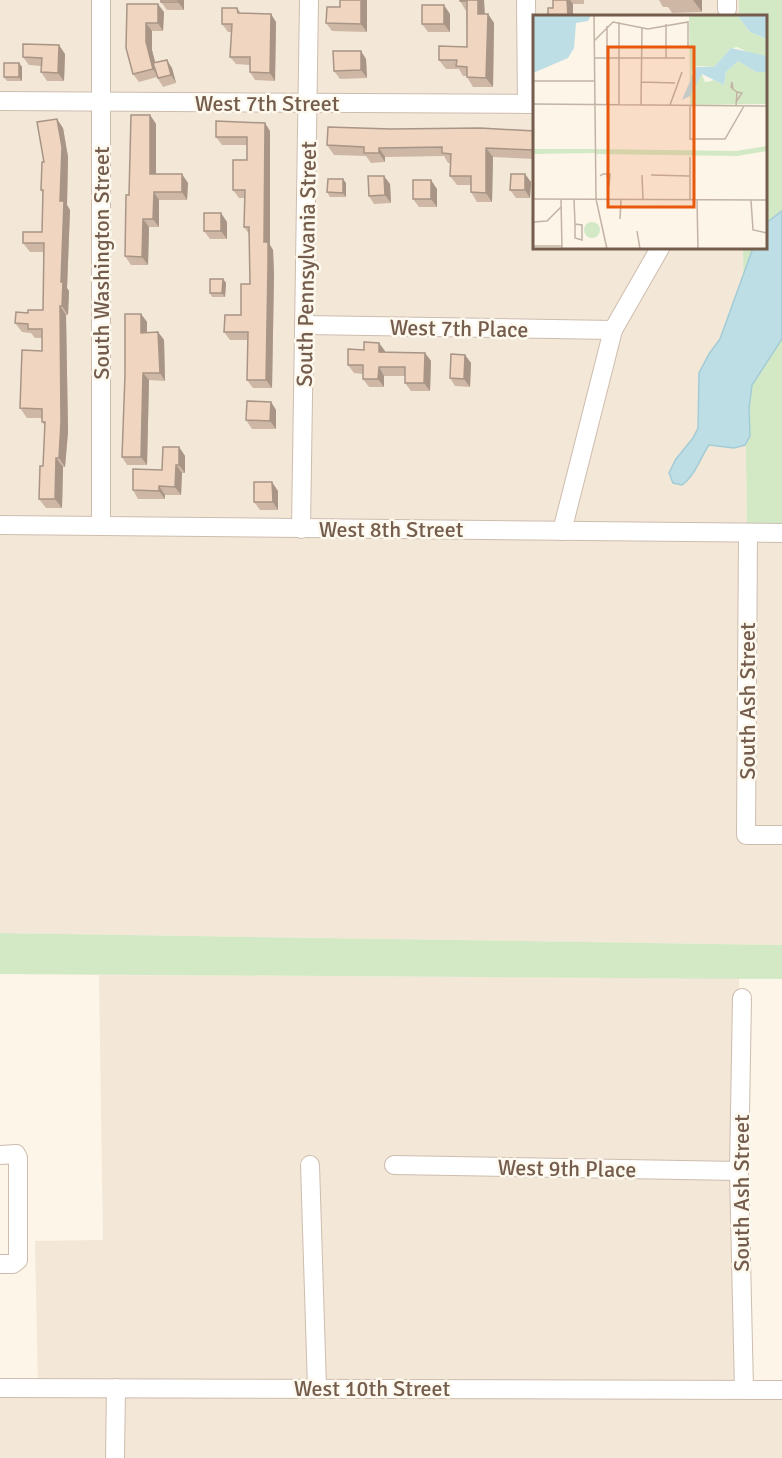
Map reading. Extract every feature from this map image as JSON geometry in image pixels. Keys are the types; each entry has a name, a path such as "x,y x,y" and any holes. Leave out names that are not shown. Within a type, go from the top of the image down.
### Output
{"street":[{"name":"South Washington Street","path":"101,0 101,526"},
{"name":"South Pennsylvania Street","path":"301,529 309,0"},
{"path":"526,0 531,104"},
{"name":"West 7th Street","path":"0,101 531,104"},
{"path":"562,531 613,330 659,249"},
{"name":"West 7th Place","path":"305,325 613,330"},
{"name":"West 8th Street","path":"0,525 782,533"},
{"name":"South Ash Street","path":"748,532 746,835 782,835"},
{"name":"South Ash Street","path":"742,998 739,1171 744,1389"},
{"path":"0,1155 16,1155 18,1158 18,1260 14,1264 0,1264"},
{"path":"310,1165 317,1388"},
{"name":"West 9th Place","path":"394,1165 739,1171"},
{"name":"West 10th Street","path":"0,1388 782,1390"},
{"path":"115,1458 116,1388"}],"shaded area":[{"path":"0,0 739,0 739,15 533,15 533,249 743,249 747,527 0,521"},
{"path":"0,530 782,536 782,945 0,933"},
{"path":"99,975 739,978 741,1386 38,1384 35,1241 103,1240"},
{"path":"0,1388 782,1395 782,1458 0,1458"}],"green space":[{"path":"739,0 782,0 782,211 767,222 767,15 739,15"},
{"path":"743,249 759,249 762,369 782,339 782,527 747,527"},
{"path":"0,933 782,945 782,979 0,974"}],"water":[{"path":"782,211 782,339 752,385 749,408 750,436 745,445 734,448 709,445 687,481 682,485 673,483 669,473 698,428 699,373 720,339 753,249 767,249 767,222"}],"building":[{"path":"161,0 178,0 178,2 161,2"},
{"path":"340,0 361,0 361,24 326,23 327,7 340,7"},
{"path":"460,0 478,0 478,14 488,14 486,78 467,77 467,67 456,66 457,60 439,60 439,46 467,47 467,1"},
{"path":"553,0 567,0 568,15 548,15 548,8 553,8"},
{"path":"127,4 158,4 158,23 146,23 146,42 153,69 133,74 126,48"},
{"path":"422,5 444,5 444,24 422,24"},
{"path":"222,8 237,8 238,13 271,14 270,73 250,72 250,57 230,57 232,24 222,24"},
{"path":"23,44 59,45 58,73 41,72 42,58 23,57"},
{"path":"333,51 361,51 361,70 334,71"},
{"path":"167,60 171,75 158,78 153,63"},
{"path":"4,63 19,63 19,77 4,77"},
{"path":"131,115 150,115 150,174 182,174 182,192 154,192 153,219 143,219 142,257 125,256"},
{"path":"57,119 62,147 60,201 64,201 61,282 63,282 62,306 60,306 61,422 59,458 56,458 55,499 39,499 45,422 42,422 42,409 20,408 22,350 42,351 42,329 28,329 28,324 15,323 16,312 28,313 28,310 43,310 44,243 23,243 23,232 42,232 43,190 41,190 42,162 44,162 37,122"},
{"path":"216,121 265,123 264,242 268,242 266,380 247,380 248,332 224,332 225,315 241,315 241,284 250,284 249,227 244,227 245,190 233,190 233,160 247,160 247,137 216,137"},
{"path":"328,127 480,128 533,131 533,150 486,148 486,193 471,192 471,176 450,176 451,154 442,153 442,147 379,148 379,153 364,153 364,147 327,145"},
{"path":"511,174 525,174 525,190 510,190"},
{"path":"368,176 384,176 385,195 369,196"},
{"path":"328,179 343,179 343,193 327,192"},
{"path":"413,180 431,180 431,199 413,199"},
{"path":"204,213 221,213 221,231 204,231"},
{"path":"210,279 223,279 222,293 210,293"},
{"path":"125,314 141,314 141,333 158,332 160,373 143,373 141,457 122,457"},
{"path":"364,342 379,343 379,352 425,353 424,383 405,383 405,367 379,367 378,379 363,379 363,365 348,365 348,349 364,350"},
{"path":"451,354 465,355 464,379 450,378"},
{"path":"247,401 271,402 270,421 246,420"},
{"path":"163,447 179,447 175,487 159,486 159,491 133,490 133,469 162,470"},
{"path":"254,482 272,482 273,502 254,502"}]}
